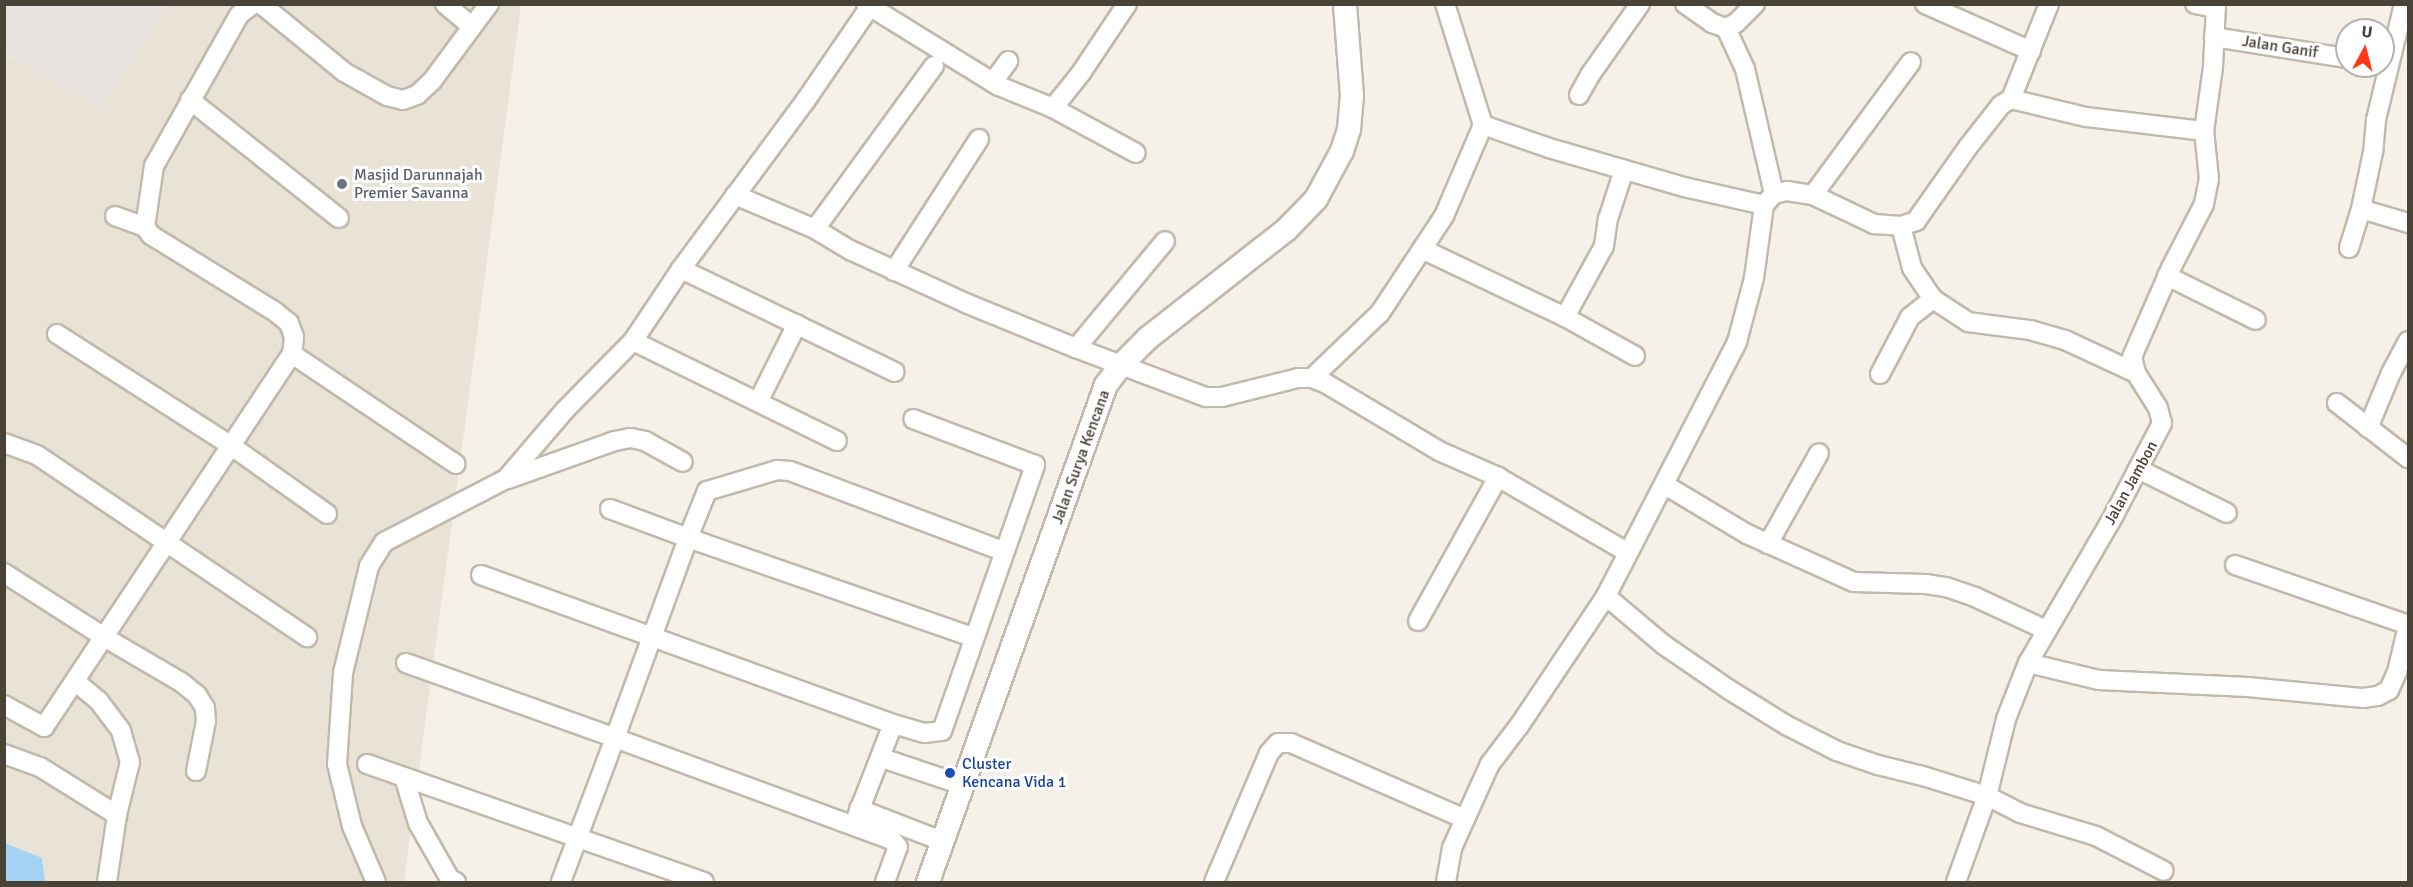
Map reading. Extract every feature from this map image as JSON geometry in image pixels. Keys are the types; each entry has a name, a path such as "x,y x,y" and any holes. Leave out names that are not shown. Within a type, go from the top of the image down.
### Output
{"street":[{"path":"144,227 154,166 239,15 252,4"},
{"path":"261,4 344,72 387,96 404,100 417,95 432,81 489,4"},
{"path":"445,4 472,27"},
{"path":"1053,108 1082,73 1127,4"},
{"name":"Jalan Surya Kencana","path":"928,882 1065,503 1090,422 1106,385 1121,364 1148,338 1287,229 1316,199 1342,151 1349,129 1352,96 1345,4"},
{"path":"1312,378 1380,313 1444,216 1484,125 1445,4"},
{"path":"1580,95 1590,75 1640,4"},
{"path":"1446,882 1452,848 1490,764 1519,726 1606,596 1737,342 1754,278 1769,199 1745,69 1726,28 1712,23 1685,4"},
{"path":"1726,28 1736,23 1755,4"},
{"path":"1925,4 1944,8 2031,51"},
{"path":"1484,125 1549,148 1684,188 1769,199 1787,191 1813,195 1874,224 1901,226 1916,222 1968,147 2001,105 2011,99 2049,4"},
{"path":"2136,373 2132,357 2167,276 2204,204 2209,178 2204,131 2216,6 2195,4"},
{"path":"2395,46 2404,4"},
{"path":"506,479 565,410 633,341 681,269 806,100 868,6 993,82 1053,108 1136,153"},
{"name":"Jalan Ganif","path":"2214,37 2335,56"},
{"path":"993,82 1008,61"},
{"path":"1813,195 1911,62"},
{"path":"815,229 934,66"},
{"path":"2349,248 2361,209 2373,152 2376,120 2387,78"},
{"path":"2011,99 2086,117 2204,131"},
{"path":"190,100 339,218"},
{"path":"894,271 979,140"},
{"path":"1564,317 1604,246 1608,219 1624,170"},
{"path":"735,195 815,229 894,271 1076,348 1206,397 1222,397 1298,378 1312,378 1325,383 1439,451 1498,477 1627,552"},
{"path":"2361,209 2409,223"},
{"path":"4,705 44,727 292,354 294,337 289,323 158,240 144,227 115,216"},
{"path":"1901,226 1912,268 1933,299 1968,322 2039,332 2065,340 2136,373"},
{"path":"1076,348 1165,241"},
{"path":"1422,249 1564,317 1635,356"},
{"path":"681,269 895,372"},
{"path":"2167,276 2256,320"},
{"path":"1880,374 1910,317 1933,299"},
{"path":"758,402 797,324"},
{"path":"57,334 230,445 327,514"},
{"path":"633,341 837,441"},
{"path":"2368,428 2406,353"},
{"path":"292,354 456,464"},
{"name":"Jalan Jambon","path":"1956,882 1987,796 2006,719 2028,663 2162,423 2158,408 2136,373"},
{"path":"2337,404 2409,458"},
{"path":"481,575 893,724 925,733 942,731 1003,551 1035,465 913,419"},
{"path":"376,882 352,826 337,764 343,673 369,566 384,542 506,479 615,441 631,438 645,441 683,462"},
{"path":"4,443 37,455 307,637"},
{"path":"1768,544 1819,453"},
{"path":"2138,469 2227,513"},
{"path":"561,882 707,491 777,470 790,471 1003,551"},
{"path":"1418,621 1498,477"},
{"path":"1665,484 1768,544 1854,582 1926,584 1946,587 1975,597 2046,630"},
{"path":"610,509 973,637"},
{"path":"2028,663 2099,680 2248,687 2363,698 2378,696 2389,690 2397,672 2409,625 2235,565"},
{"path":"4,573 104,638 181,682 197,695 206,708 207,721 196,771"},
{"path":"1606,596 1664,645 1728,689 1786,725 1837,751 1987,796 2020,813 2096,836 2164,871"},
{"path":"406,663 615,738 856,817 942,841"},
{"path":"75,681 98,700 121,731 130,762 117,815 107,882"},
{"path":"856,817 882,758 893,724"},
{"path":"1214,882 1269,753 1278,743 1291,743 1465,819"},
{"path":"4,754 40,767 117,815"},
{"path":"882,758 962,785"},
{"path":"367,764 704,882"},
{"path":"404,777 418,823 450,879 456,882"},
{"path":"856,817 892,840 898,847 885,882"}],"shaded area":[{"path":"5,4 168,5 102,107 5,53"},
{"path":"168,5 521,5 404,882 5,882 4,53 102,107"}],"water":[{"path":"5,843 42,858 45,882 5,882"}],"place":[{"name":"Masjid Darunnajah Premier Savanna","path":"342,184"},
{"name":"Cluster Kencana Vida 1","path":"950,773"}]}
